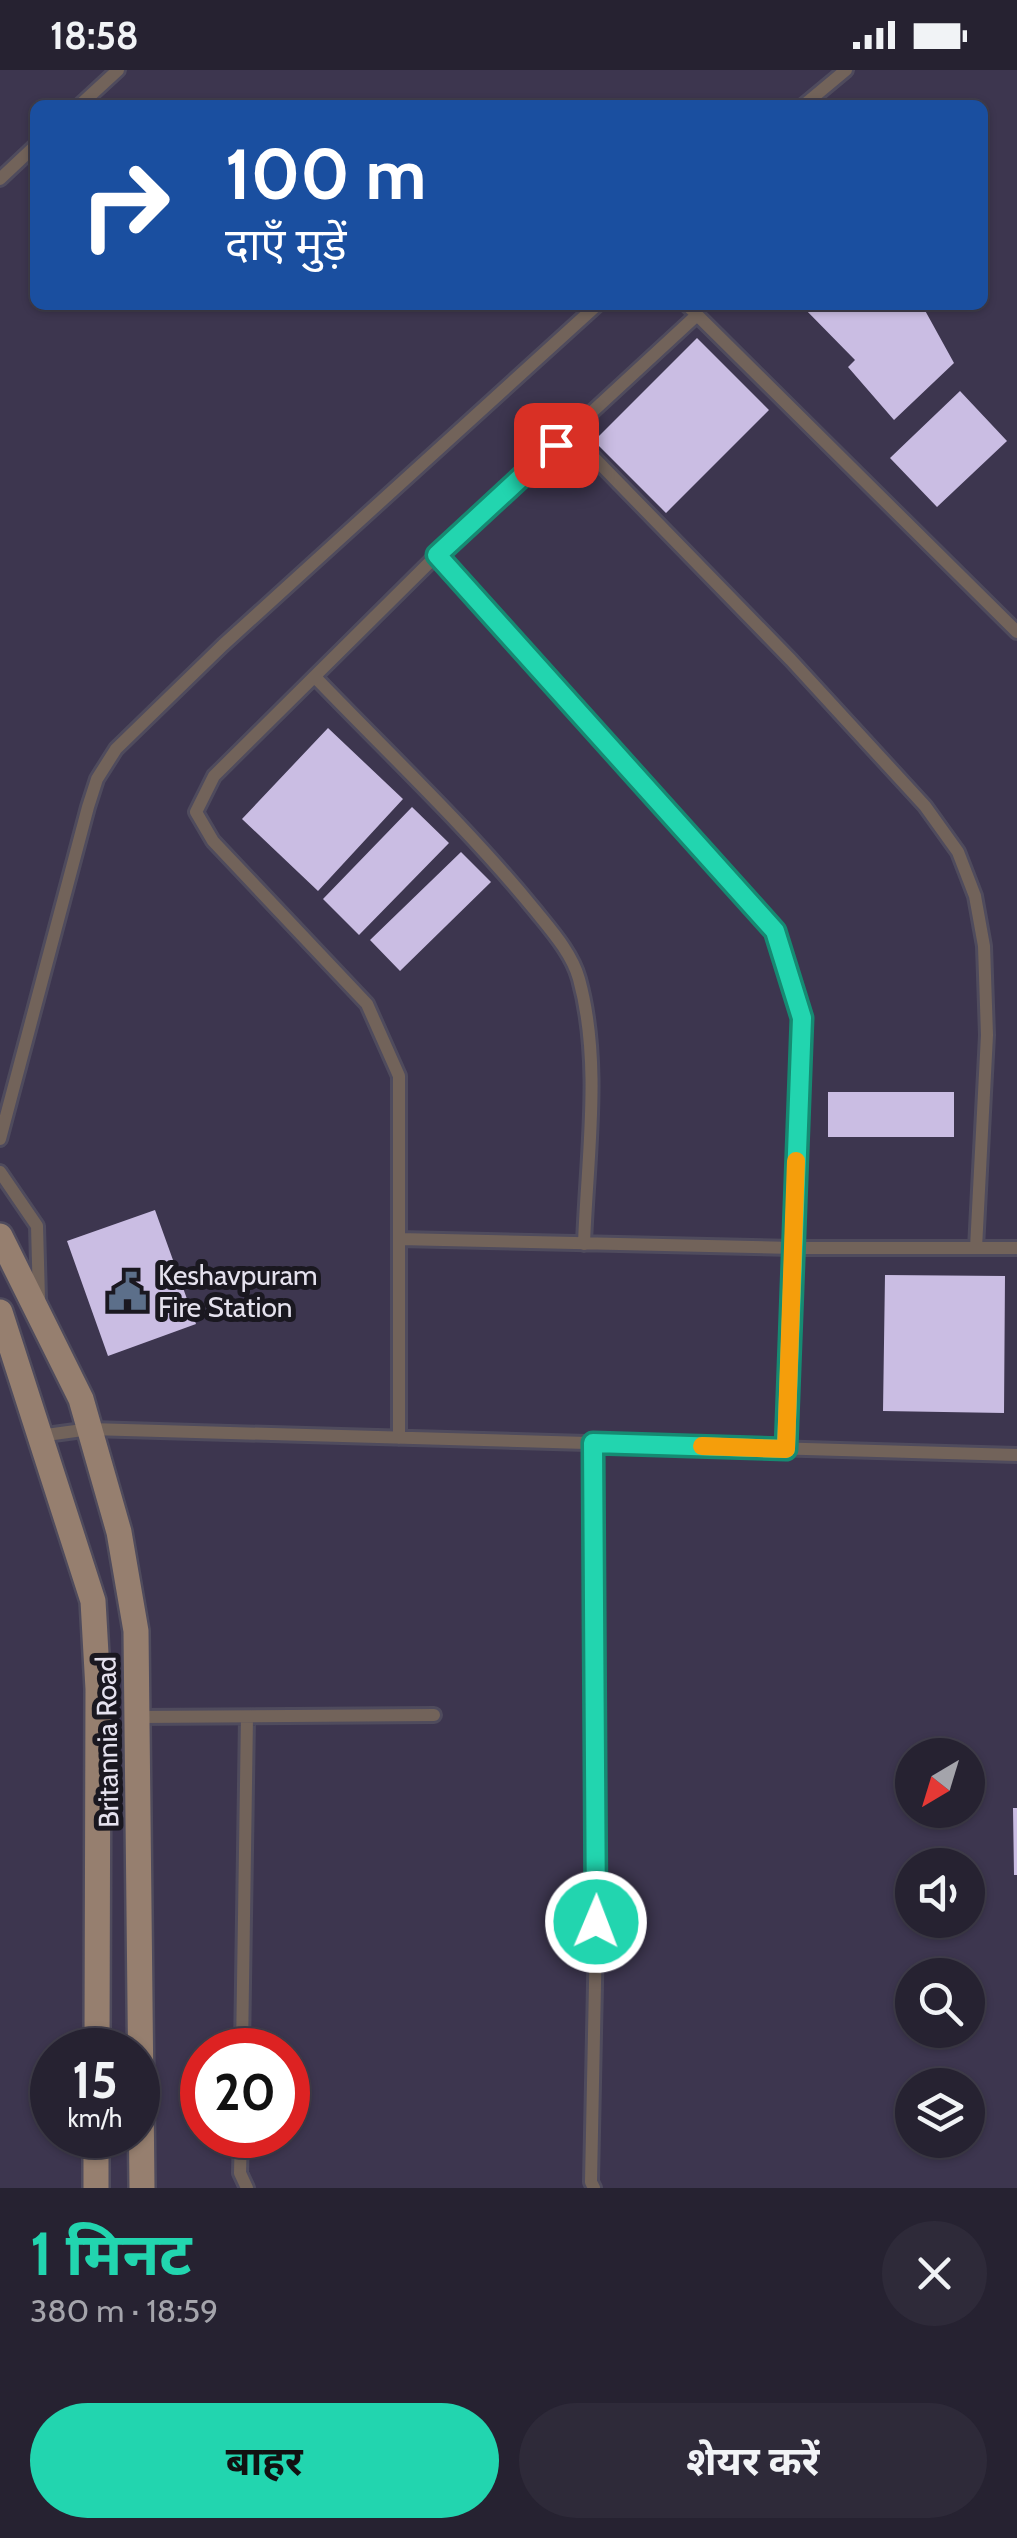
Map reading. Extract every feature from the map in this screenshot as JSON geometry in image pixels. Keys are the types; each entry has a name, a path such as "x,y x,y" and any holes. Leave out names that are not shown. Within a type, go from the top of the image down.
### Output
{"main road":[{"name":"Britannia Road","path":"0,1236 81,1398 119,1532 136,1631 142,2188"},
{"name":"Britannia Road","path":"0,1312 93,1600 97,1642 97,2028"},
{"path":"96,2158 96,2188"}],"lane":[{"path":"85,100 118,70"},
{"path":"810,100 846,70"},
{"path":"0,178 30,151"},
{"path":"0,1138 96,779 116,750 223,646 592,310"},
{"path":"399,1438 399,1076 367,1004 213,842 196,812 214,776 692,310 1017,632"},
{"path":"570,433 790,660 925,806 958,852 975,896 984,946 987,1035 976,1248"},
{"path":"437,555 775,931 802,1018 786,1449"},
{"path":"315,677 506,876 556,936 578,974 588,1018 591,1062 584,1244"},
{"path":"0,1172 37,1226 39,1311"},
{"path":"399,1239 793,1248 1017,1248"},
{"path":"39,1436 90,1430 1017,1455"},
{"path":"593,1443 597,1884 594,2188"},
{"path":"137,1717 434,1715"},
{"path":"242,2028 248,1717"},
{"path":"240,2158 246,2188"}],"shaded area":[{"path":"0,70 1017,70 1017,2188 0,2188"}],"building":[{"path":"806,310 925,310 954,363 894,420 848,367 855,360"},
{"path":"697,338 769,410 666,513 594,441"},
{"path":"960,391 1007,441 937,507 890,458"},
{"path":"328,728 403,799 318,891 242,819"},
{"path":"412,807 449,843 359,935 323,899"},
{"path":"461,852 491,882 400,971 370,940"},
{"path":"828,1092 954,1092 954,1137 828,1137"},
{"path":"155,1210 196,1324 108,1356 67,1241"},
{"path":"885,1275 1005,1276 1004,1413 883,1411"},
{"path":"1013,1808 1017,1808 1017,1875 1014,1875"}],"slow traffic":[{"path":"702,1446 786,1449 796,1161"}],"place":[{"name":"Keshavpuram Fire Station","path":"128,1291"}],"route":[{"path":"556,445 437,555 775,931 802,1018 786,1449 593,1443 596,1922"}]}
